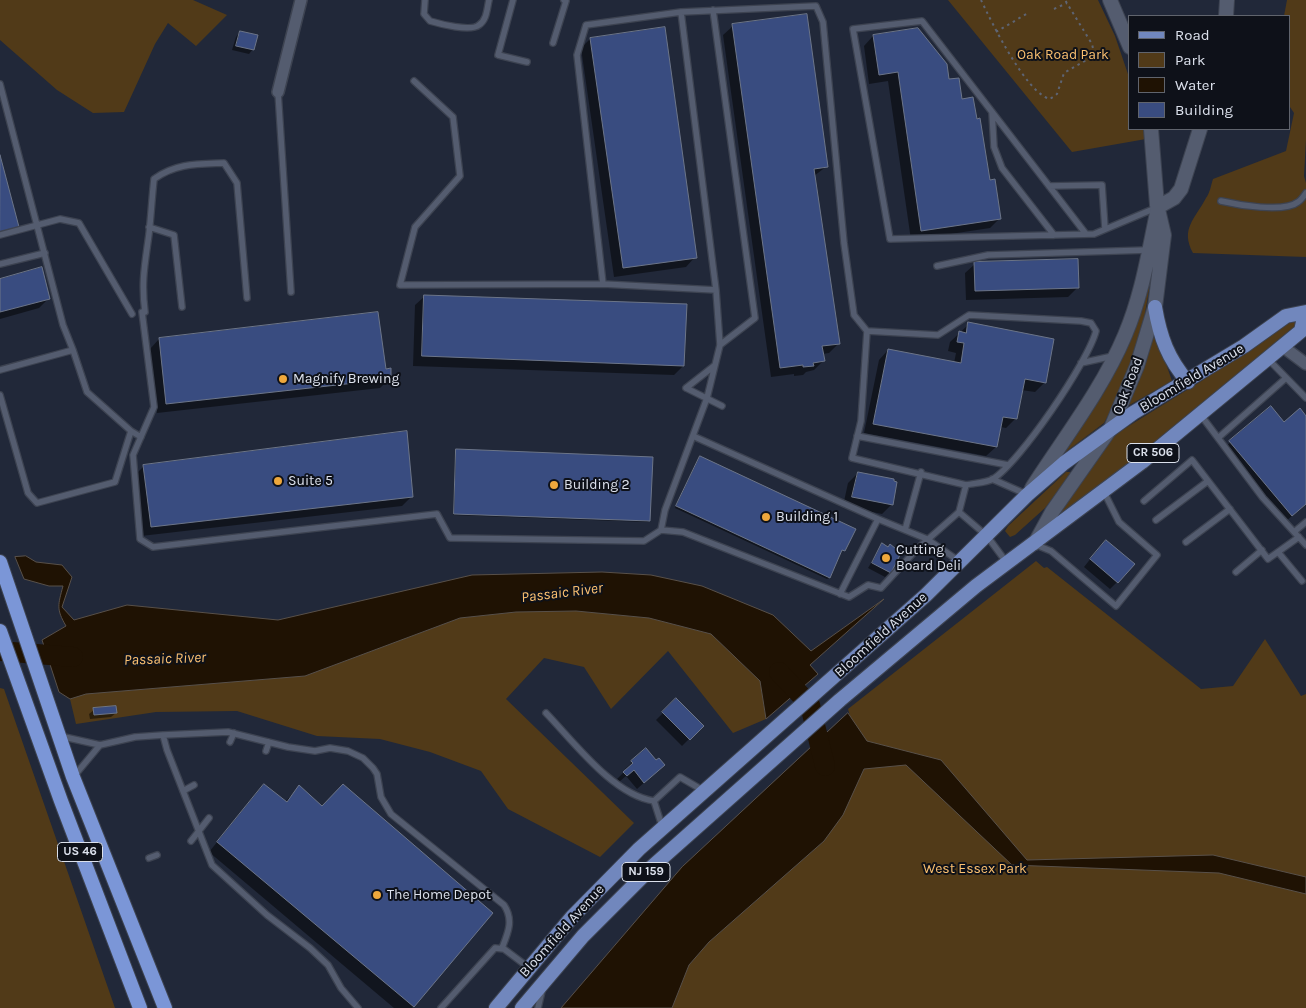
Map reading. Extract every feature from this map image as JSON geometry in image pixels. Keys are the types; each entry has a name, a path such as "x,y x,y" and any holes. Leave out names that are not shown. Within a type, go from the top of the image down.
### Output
{"highway":[{"name":"US 46","path":"0,562 73,777 166,1008"},
{"name":"US 46","path":"0,631 140,1008"}],"main road":[{"path":"1155,307 1159,329 1168,355 1188,382"},
{"name":"Bloomfield Avenue","path":"496,1008 528,966 617,870 960,562 1028,495 1064,463 1111,428 1188,382 1286,316 1306,313 1301,330 1282,346 1104,492 1008,563 840,700 754,776 646,872 583,936 546,977 522,1008"},
{"path":"528,966 546,977"}],"street":[{"path":"278,92 301,0"},
{"path":"1110,0 1128,42"},
{"path":"1226,15 1227,0"},
{"name":"Oak Road","path":"1034,544 1052,512 1111,428 1137,366 1155,307 1164,234 1158,207 1151,130"},
{"path":"1158,207 1174,198 1181,188 1200,130"},
{"name":"Oak Road","path":"1028,495 1096,392 1116,355 1134,311 1150,250 1158,207"},
{"path":"1282,346 1306,364"}],"lane":[{"path":"425,0 424,14 430,21 471,29 480,25 486,16 489,0"},
{"path":"513,0 498,55 527,62"},
{"path":"553,43 565,0"},
{"path":"604,284 577,54 586,25 681,12 816,6 823,22 844,243 854,315 867,331 861,421 852,458 921,472 966,485 992,479 1008,464 1030,438 1069,384 1096,331 1091,323 1081,321 968,314 938,335 867,331"},
{"path":"713,10 755,318 720,345"},
{"path":"661,530 664,510 707,398 720,345 716,290 681,12"},
{"path":"1086,234 922,21 853,29 890,239 1086,234 1105,229 1158,207"},
{"path":"414,81 453,117 460,176 415,228 400,285 604,284 716,290"},
{"path":"0,84 64,325 87,392 131,431 141,437"},
{"path":"278,92 291,292"},
{"path":"992,112 994,147 1002,168 1054,234"},
{"path":"247,298 237,183 224,163 186,165 167,170 154,179 143,279 144,312 154,406 133,455 140,539 153,547 437,514 450,538 644,541 661,530 683,532 849,597 868,585 881,588 927,539 959,512 966,485"},
{"path":"1049,186 1102,185 1105,229"},
{"path":"1221,201 1251,208 1290,206 1304,201 1306,193"},
{"path":"0,234 64,219 79,223 132,314"},
{"path":"149,227 174,235 182,307"},
{"path":"937,266 988,255 1150,250"},
{"path":"0,264 45,253"},
{"path":"0,370 73,350"},
{"path":"1081,363 1116,355"},
{"path":"1267,358 1306,398"},
{"path":"714,366 686,388 722,406"},
{"path":"1218,438 1286,378"},
{"path":"0,395 28,493 37,503 115,482 131,431"},
{"path":"1200,414 1263,498 1306,545"},
{"path":"692,436 927,539 960,562"},
{"path":"858,436 1008,464"},
{"path":"1144,501 1192,460 1268,558 1278,552 1296,535 1306,522"},
{"path":"905,530 921,472"},
{"path":"992,479 1028,495"},
{"path":"1156,520 1208,481"},
{"path":"1034,544 1051,551 1116,606 1157,555 1119,522 1104,492"},
{"path":"1186,542 1230,509"},
{"path":"959,512 987,536 1008,563"},
{"path":"840,594 878,519"},
{"path":"1236,572 1262,550"},
{"path":"1278,552 1302,580"},
{"path":"546,713 616,786 642,799 654,801"},
{"path":"58,736 100,745 135,737 234,733 315,751 339,749 363,758 377,774 381,797 391,814 504,905 510,917 510,930 502,948"},
{"path":"230,742 234,733"},
{"path":"164,735 167,750 198,832 215,870 267,915 313,950 329,966 341,988 350,1001 358,1008"},
{"path":"266,751 269,742"},
{"path":"73,777 100,745"},
{"path":"654,801 680,777 704,791"},
{"path":"183,791 194,785"},
{"path":"654,801 662,828"},
{"path":"191,841 209,818"},
{"path":"148,858 157,855"},
{"path":"441,1008 492,950 502,948 528,966"},
{"path":"538,1008 546,977"}],"path":[{"path":"981,0 996,32 1037,93 1045,98 1053,99 1057,94 1064,73 1090,58 1094,53 1092,44 1066,1 1054,8"},
{"path":"996,32 1028,13"}],"green space":[{"path":"0,0 193,0 227,15 196,46 168,23 155,44 124,112 93,113 57,90 0,40"},
{"name":"Oak Road Park","path":"948,0 1098,0 1115,36 1128,74 1128,130 1143,130 1146,139 1072,152"},
{"path":"1287,0 1306,0 1306,140 1304,176 1306,183 1306,257 1193,253 1189,245 1188,231 1190,224 1208,194 1213,179 1286,151 1294,113 1291,108 1291,15 1284,15"},
{"path":"1154,262 1144,319 1130,368 1116,401 1104,423 1063,454 1062,452 1105,391 1126,348 1152,263"},
{"path":"1293,320 1296,323 1295,326 1237,375 1090,494 1060,517 1058,515 1111,437 1203,380"},
{"path":"1154,329 1172,381 1126,407"},
{"path":"1066,472 1070,472 1070,477 1045,508 1015,535 1010,537 1005,531 1008,526"},
{"name":"West Essex Park","path":"1036,561 1044,568 1047,567 1201,689 1233,686 1265,639 1301,696 1306,694 1306,1008 672,1008 689,965 709,942 824,841 865,768 848,709"},
{"path":"576,611 649,618 711,634 760,681 766,719 733,733 668,651 611,709 584,667 544,658 506,699 634,823 600,857 508,809 481,771 430,752 380,739 317,736 237,711 156,712 76,724 70,699 86,694 305,676 460,618 516,612"},
{"path":"0,688 4,689 115,1008 0,1008"}],"water":[{"path":"26,556 36,562 62,565 72,577 62,607 74,620 127,605 278,620 472,575 602,572 651,575 702,586 773,615 811,651 884,599 810,665 818,674 766,719 760,681 711,634 649,618 576,611 516,612 460,618 305,676 86,694 70,699 59,692 42,640 66,626 59,607 63,586 49,586 24,579 15,557"},
{"path":"848,713 867,741 941,760 1027,860 1213,855 1306,877 1306,894 1219,873 1012,865 906,765 864,769 843,815 824,841 709,942 689,965 672,1008 561,1008 682,867"}],"building":[{"path":"807,14 828,167 814,169 840,344 822,346 825,361 813,363 814,366 803,367 803,365 780,368 732,24"},
{"path":"665,27 697,258 623,268 590,38"},
{"path":"918,28 947,64 949,79 959,78 962,99 973,97 977,119 980,118 990,180 995,179 1001,219 921,231 898,72 879,75 873,35"},
{"path":"240,31 258,35 254,50 236,46"},
{"path":"0,155 19,227 0,232"},
{"path":"1078,259 1079,288 975,291 974,262"},
{"path":"42,267 50,299 0,312 0,279"},
{"path":"424,295 687,304 684,366 422,356"},
{"path":"378,312 386,369 391,368 391,379 166,404 159,338"},
{"path":"968,322 1054,339 1046,383 1025,379 1017,419 1003,417 997,447 873,424 888,349 961,363 964,343 957,342 959,331 966,333"},
{"path":"1271,406 1284,422 1300,408 1306,416 1306,504 1292,516 1229,441"},
{"name":"Suite 5","path":"407,431 413,497 151,527 143,465"},
{"name":"Building 2","path":"456,449 653,457 650,521 454,514"},
{"name":"Building 1","path":"700,456 856,529 845,551 842,550 830,578 676,506"},
{"path":"858,472 894,479 897,482 893,505 852,497"},
{"path":"1106,540 1135,564 1118,583 1090,559"},
{"name":"Cutting Board Deli","path":"882,543 888,547 890,544 901,553 891,573 872,563"},
{"path":"676,698 704,726 690,740 662,712"},
{"path":"116,706 117,713 94,715 93,708"},
{"path":"646,748 656,760 659,758 665,765 644,783 634,770 627,776 623,772 633,763 631,761"},
{"name":"The Home Depot","path":"264,784 287,802 299,785 322,806 343,784 493,913 414,1007 217,842"}],"waterway":[{"name":"Passaic River","path":"0,651 73,657"},
{"name":"Passaic River","path":"779,672 810,705 825,766"}],"place":[{"name":"Magnify Brewing","path":"283,379"},
{"name":"Suite 5","path":"278,481"},
{"name":"Building 2","path":"554,485"},
{"name":"Building 1","path":"766,517"},
{"name":"Cutting Board Deli","path":"886,558"},
{"name":"The Home Depot","path":"377,895"}]}
